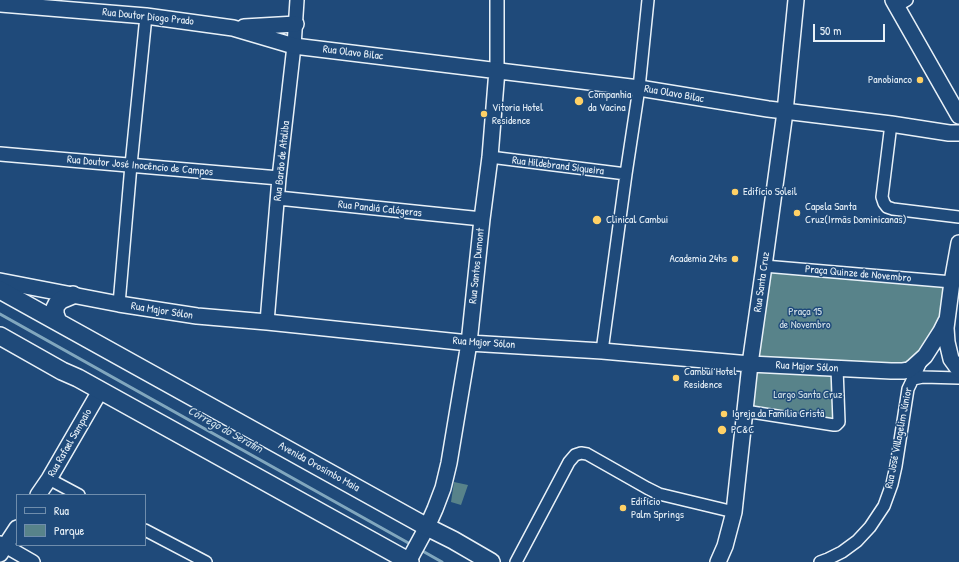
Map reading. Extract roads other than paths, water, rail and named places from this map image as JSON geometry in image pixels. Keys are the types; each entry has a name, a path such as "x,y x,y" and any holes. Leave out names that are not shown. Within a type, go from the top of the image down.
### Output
{"main road":[{"name":"Rua Santa Cruz","path":"718,562 725,546 734,512 750,364 785,112 796,0"},
{"path":"899,2 959,116"},
{"name":"Rua Doutor Diogo Prado","path":"0,4 146,16 233,28 294,46"},
{"path":"233,28 296,24"},
{"name":"Rua Olavo Bilac","path":"294,46 639,88 785,112 959,133"},
{"name":"Rua Santos Dumont","path":"410,560 435,509 443,488 449,463 469,343 490,157 497,70"},
{"path":"959,243 946,321 947,342 951,359 959,370"},
{"name":"Rua Major Sólon","path":"0,281 119,304 197,316 469,343 602,351 750,364 891,371 909,370 914,366 925,356 946,321"},
{"name":"Avenida Orosimbo Maia","path":"0,290 425,530 453,540 491,562"},
{"path":"58,322 55,314 57,304 61,300 73,295"},
{"path":"0,336 410,560"},
{"name":"Rua Rafael Sampaio","path":"39,494 100,391"},
{"path":"2,547 16,529"},
{"path":"725,546 730,562"}],"street":[{"name":"Rua Barão de Ataliba","path":"267,322 279,178 294,46 297,0"},
{"name":"Rua Santos Dumont","path":"497,0 497,70"},
{"path":"602,351 639,88 648,0"},
{"path":"119,304 146,16"},
{"path":"891,124 882,197 884,204 893,209 959,217"},
{"name":"Rua Doutor José Inocêncio de Campos","path":"0,154 279,178"},
{"name":"Rua Hildebrand Siqueira","path":"490,157 626,174"},
{"name":"Rua Pandiá Calógeras","path":"278,198 482,219"},
{"name":"Praça Quinze de Novembro","path":"764,266 952,282"},
{"name":"Rua José Villagelim Júnior","path":"820,562 842,552 856,541 870,527 884,506 892,484 896,466 908,389 918,378 925,356"},
{"path":"745,411 836,425 838,422 838,368"},
{"path":"918,378 959,378"},
{"path":"516,562 569,462 575,455 581,453 587,454 659,494 734,512"},
{"path":"49,479 77,494"},
{"path":"146,531 206,562"},
{"path":"2,547 33,562"}],"waterway":[{"name":"Córrego do Serafim","path":"0,314 412,545"},
{"name":"Córrego do Serafim","path":"419,549 442,562"}],"place":[{"name":"Panobianco","path":"920,80"},
{"name":"Companhia da Vacina","path":"579,101"},
{"name":"Vitoria Hotel Residence","path":"484,114"},
{"name":"Edifício Soleil","path":"735,192"},
{"name":"Capela Santa Cruz(Irmãs Dominicanas)","path":"797,213"},
{"name":"Clinical Cambui","path":"597,220"},
{"name":"Academia 24hs","path":"735,259"},
{"name":"Cambuí Hotel Residence","path":"676,378"},
{"name":"Igreja da Família Cristâ","path":"724,414"},
{"name":"PC&C","path":"722,430"},
{"name":"Edifício Palm Springs","path":"623,508"}],"park label":[{"name":"Praça 15 de Novembro","path":"805,318"},
{"name":"Largo Santa Cruz","path":"808,395"}]}
